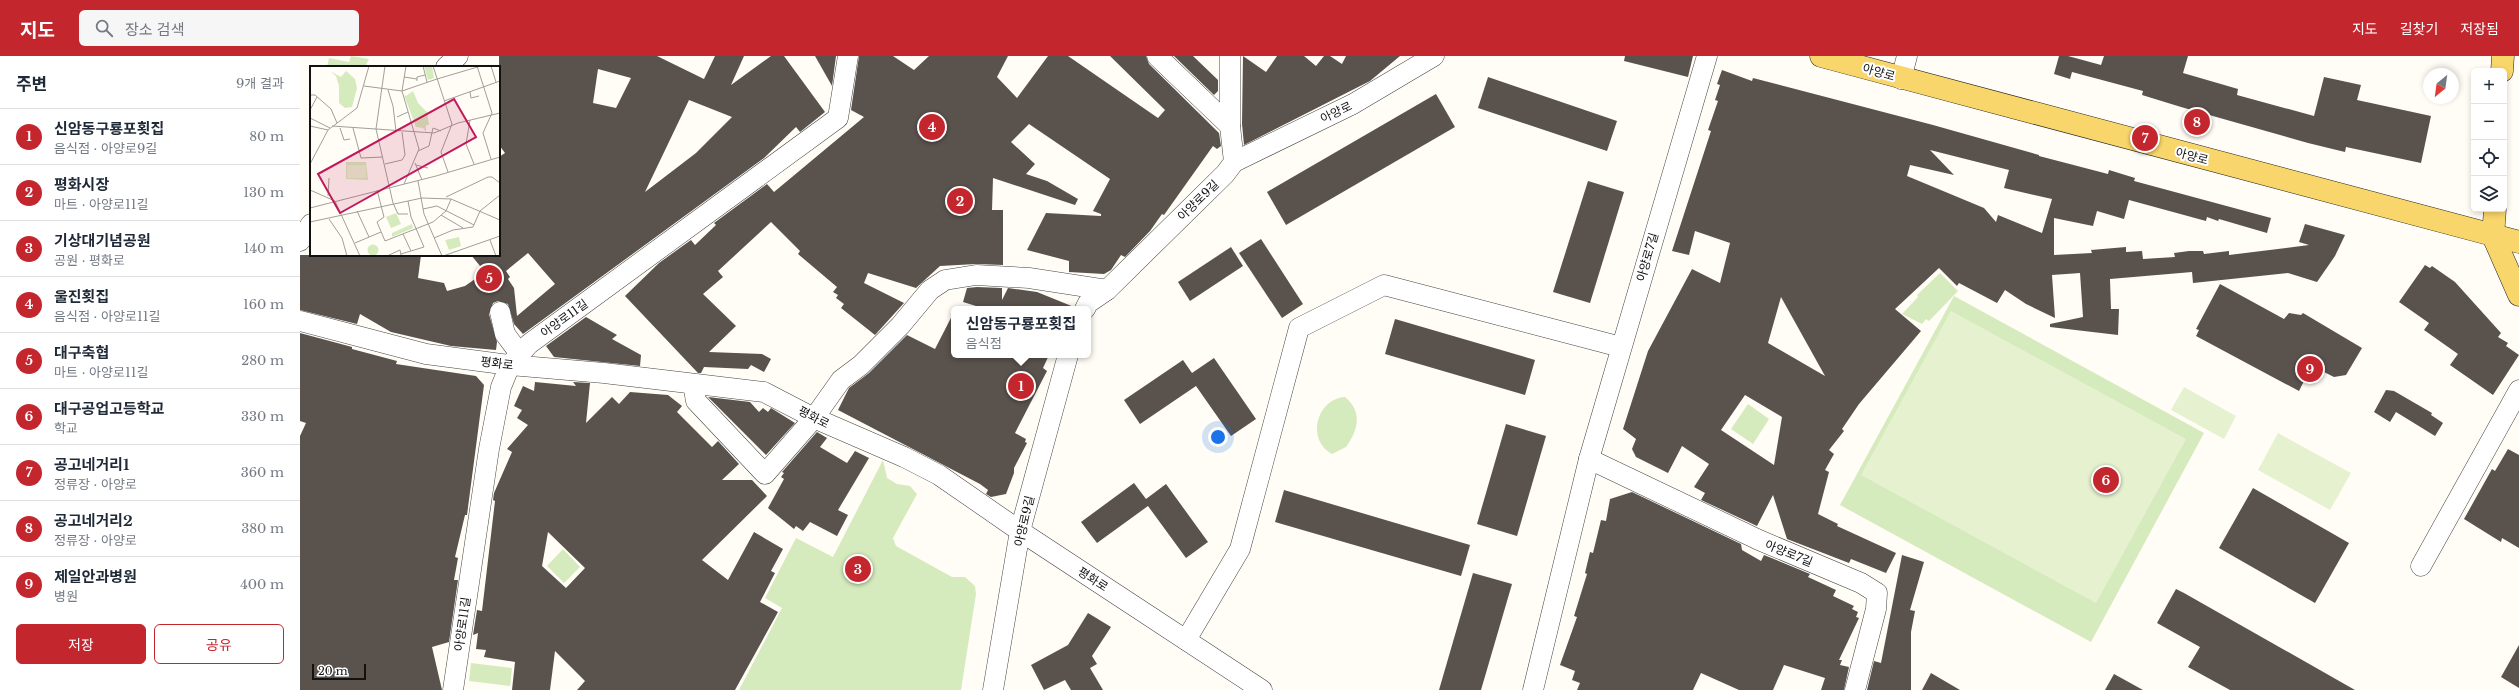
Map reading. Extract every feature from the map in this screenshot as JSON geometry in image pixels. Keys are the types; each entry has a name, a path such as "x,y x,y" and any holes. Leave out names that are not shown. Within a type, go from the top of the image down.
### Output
{"main road":[{"name":"아양로","path":"1821,56 1901,79 2519,242"},
{"path":"2502,68 2503,56"},
{"path":"2495,212 2493,236 2519,295"}],"street":[{"path":"447,66 458,56"},
{"name":"아양로11길","path":"453,690 489,449 501,387 515,360 529,344 838,118 848,56"},
{"path":"1157,56 1230,126"},
{"path":"1230,56 1230,126 1234,162"},
{"name":"아양로","path":"1234,162 1353,104 1434,56"},
{"name":"아양로7길","path":"1533,690 1589,459 1707,56"},
{"path":"1901,79 1907,56"},
{"name":"아양로9길","path":"1086,306 1088,303 1107,290 1225,174 1234,162"},
{"path":"300,241 310,226"},
{"path":"693,384 696,401 765,474 814,418 841,380 861,365 900,326 930,290 945,280 984,275 1029,278 1107,290"},
{"path":"1186,640 1240,549 1299,328 1384,285 1621,347"},
{"path":"500,312 505,334 515,360"},
{"name":"평화로","path":"300,321 426,354 515,360 764,392 814,418 904,457 939,475 1020,531 1186,640 1254,688"},
{"name":"아양로9길","path":"993,690 1020,531 1067,358"},
{"path":"2420,566 2519,390"},
{"name":"아양로7길","path":"1589,459 1759,540 1861,582 1877,593 1876,610 1855,690"}],"green space":[{"path":"351,56 369,59 366,66 327,66 329,58 349,62"},
{"path":"1940,273 1958,291 1929,321 1926,319 1922,324 1902,314 1918,297 1917,295"},
{"path":"1954,296 2204,433 2091,642 1840,505"},
{"path":"1951,311 2186,439 2096,603 1861,475"},
{"path":"2184,387 2236,416 2224,439 2171,410"},
{"path":"1345,397 1354,409 1357,421 1356,428 1346,447 1332,454 1324,448 1319,439 1317,430 1318,421 1321,412 1327,405 1335,399"},
{"path":"1748,404 1769,419 1753,444 1731,429"},
{"path":"2278,433 2351,473 2330,510 2258,470"},
{"path":"883,460 887,478 897,484 910,486 917,494 893,538 896,546 952,577 965,577 975,586 976,594 961,690 739,690 782,608 765,598 796,538 833,557"},
{"path":"563,549 580,567 564,583 547,566"},
{"path":"471,663 512,668 510,686 469,681"}],"building":[{"path":"499,56 657,56 704,79 715,56 744,56 731,85 771,56 784,56 825,112 800,132 796,127 764,158 523,334 514,324 508,304 498,301 493,303 489,314 497,342 496,350 451,346 391,332 360,314 357,324 300,310 300,255 421,256 418,278 444,283 447,291 465,286 485,272 472,256 500,256 500,156 505,153 500,146","holes":["598,69 631,78 616,108 593,103","689,100 732,117 696,153 645,192","528,253 555,284 517,316 514,288 508,279 510,277 506,271"]},
{"path":"815,56 836,56 832,86"},
{"path":"859,56 893,56 914,70 929,56 1008,56 997,77 1017,98 1048,56 1068,56 1158,118 1165,110 1110,56 1146,56 1149,64 1219,133 1221,146 1217,149 1213,146 1164,215 1162,214 1150,231 1125,257 1121,255 1111,270 1104,274 1069,272 1069,261 1027,250 1046,213 1101,216 1101,214 1093,211 1110,179 1029,124 1011,142 1035,164 1026,174 1047,181 1078,199 1075,205 993,178 992,210 1003,210 1003,265 976,264 940,266 916,288 868,273 864,283 904,303 875,335 841,308 844,304 836,298 838,295 833,292 837,287 798,254 800,251 771,222 718,271 723,277 703,294 736,326 709,352 762,354 771,359 764,372 751,365 748,369 704,367 701,373 698,373 625,296 659,263 691,240 695,245 716,225 714,223 767,184 774,192 864,117 851,110"},
{"path":"1174,56 1193,56 1218,80 1218,91 1214,95"},
{"path":"1243,56 1266,72 1277,56 1304,56 1316,66 1324,56 1330,56 1342,64 1346,56 1400,56 1370,81 1244,145 1242,124"},
{"path":"1625,56 1693,56 1688,77 1624,61"},
{"path":"2059,56 2068,56 2101,65 2104,56 2188,56 2183,73 2238,89 2237,95 2314,116 2324,77 2361,85 2357,100 2431,116 2421,163 2346,147 2345,152 2308,143 2142,95 2143,91 2072,72 2070,79 2054,74"},
{"path":"1722,70 1752,81 1753,78 1933,125 2039,156 2108,174 2109,170 2135,178 2134,181 2271,218 2267,233 2219,219 2218,221 2207,217 2206,221 2129,200 2124,219 2097,211 2093,226 2054,218 2054,255 2092,253 2091,250 2126,247 2126,252 2142,251 2143,259 2175,257 2174,253 2189,251 2203,251 2204,254 2229,251 2229,255 2309,245 2299,242 2305,224 2345,235 2335,256 2317,282 2288,273 2193,283 2192,272 2110,279 2111,309 2119,309 2118,335 2050,327 2050,324 2083,317 2080,273 2052,275 2055,318 2026,304 2005,290 1997,303 1959,283 1957,286 1939,268 1895,309 1921,331 1859,404 1842,429 1844,431 1829,450 1834,454 1825,470 1829,472 1818,514 1838,524 1837,526 1896,553 1886,573 1851,559 1849,563 1787,539 1773,495 1757,526 1701,500 1705,493 1694,487 1709,464 1682,446 1668,473 1636,457 1632,449 1636,439 1623,429 1648,351 1692,269 1720,283 1730,243 1695,231 1689,255 1672,251 1711,131 1708,130 1718,101 1715,100 1720,85 1717,84","holes":["1930,150 2009,170 2004,188 2052,199 2042,233 1998,215 1996,222 1984,208 1907,176 1910,165 1954,175","1781,297 1825,376 1768,343","1745,395 1782,417 1774,465 1721,430"]},
{"path":"1488,77 1617,121 1607,151 1478,108"},
{"path":"1436,94 1455,127 1286,225 1267,192"},
{"path":"1588,181 1624,192 1590,303 1553,292"},
{"path":"1261,239 1303,304 1282,318 1239,253"},
{"path":"1231,247 1243,266 1190,301 1178,282"},
{"path":"2425,265 2430,268 2432,266 2455,282 2501,333 2498,337 2508,343 2506,346 2519,355 2493,395 2450,365 2458,354 2424,330 2429,323 2399,302"},
{"path":"2220,284 2284,319 2289,313 2301,315 2303,313 2362,348 2346,375 2334,377 2320,370 2314,379 2307,375 2299,391 2196,336 2199,330 2196,329"},
{"path":"967,288 1002,288 1002,300 1008,288 1037,292 1072,306 976,306 963,302"},
{"path":"586,317 617,335 612,339 641,355 640,366 554,357 546,346"},
{"path":"951,318 951,358 1048,358 1043,368 1047,371 1015,433 1026,439 1025,442 1027,443 1014,468 1014,473 1006,494 991,497 986,494 988,490 980,484 838,410 849,388 869,373 907,335 935,349"},
{"path":"1395,319 1535,360 1525,395 1385,354"},
{"path":"300,333 397,361 396,364 476,376 484,385 467,515 465,515 455,557 458,558 454,580 458,580 449,642 432,647 442,690 300,690 300,436 306,423 300,421"},
{"path":"1214,358 1256,419 1231,436 1196,386 1140,424 1124,400 1183,360 1192,373"},
{"path":"535,382 576,386 573,382 590,383 586,423 612,397 619,404 630,392 668,395 682,406 677,412 712,447 718,441 739,464 722,480 752,480 767,496 702,560 728,580 754,532 783,549 771,571 775,573 760,602 778,612 735,690 577,690 585,681 555,651 550,690 512,690 515,662 484,657 486,650 476,649 478,633 473,635 477,610 482,611 495,501 493,500 494,493 512,452 507,449 528,425 517,418 522,410 514,406 523,386 534,391","holes":["548,532 585,568 566,588 542,566"]},
{"path":"2386,390 2394,391 2432,413 2431,415 2443,423 2435,436 2396,412 2390,422 2374,412"},
{"path":"708,397 750,402 759,412 763,408 768,412 771,408 795,423 766,455"},
{"path":"1506,424 1546,436 1517,536 1477,524"},
{"path":"817,432 827,438 820,447 847,463 855,451 869,458 838,510 848,515 837,536 810,522 803,531 796,526 794,529 768,508 784,479 781,477 784,473 782,472"},
{"path":"2508,449 2519,455 2519,548 2502,538 2501,542 2464,519 2492,469 2495,471"},
{"path":"1134,483 1146,499 1166,484 1208,542 1186,558 1148,506 1097,543 1081,522"},
{"path":"2253,488 2349,543 2315,603 2219,548"},
{"path":"1284,490 1470,545 1461,576 1275,522"},
{"path":"1632,492 1741,544 1742,550 1761,561 1764,555 1810,574 1808,577 1836,590 1833,596 1854,606 1852,609 1858,612 1856,617 1859,618 1839,660 1842,660 1840,665 1849,667 1844,690 1821,690 1825,678 1784,665 1773,690 1739,690 1701,673 1693,690 1577,690 1580,683 1572,680 1575,671 1560,665 1577,617 1574,616 1587,574 1585,573 1590,552 1593,553 1601,520 1606,521 1610,499"},
{"path":"1902,555 1924,562 1910,610 1915,611 1911,632 1911,690 1867,690 1874,661 1881,663"},
{"path":"1473,573 1512,584 1481,690 1439,690"},
{"path":"2176,589 2355,690 2230,690 2188,667 2200,647 2157,623"},
{"path":"1088,613 1111,627 1092,656 1097,664 1090,668 1103,690 1071,690 1065,680 1044,690 1031,665 1068,645"},
{"path":"2519,645 2519,688 2501,677"},
{"path":"1931,673 1960,690 1922,690"},
{"path":"2114,674 2143,690 2105,690"}],"place":[{"name":"공고네거리2","path":"2197,122"},
{"name":"울진횟집","path":"932,127"},
{"name":"공고네거리1","path":"2145,138"},
{"name":"평화시장","path":"960,201"},
{"name":"대구축협","path":"489,278"},
{"name":"제일안과병원","path":"2310,369"},
{"name":"신암동구룡포횟집","path":"1021,386"},
{"name":"대구공업고등학교","path":"2106,480"},
{"name":"기상대기념공원","path":"858,569"}]}
